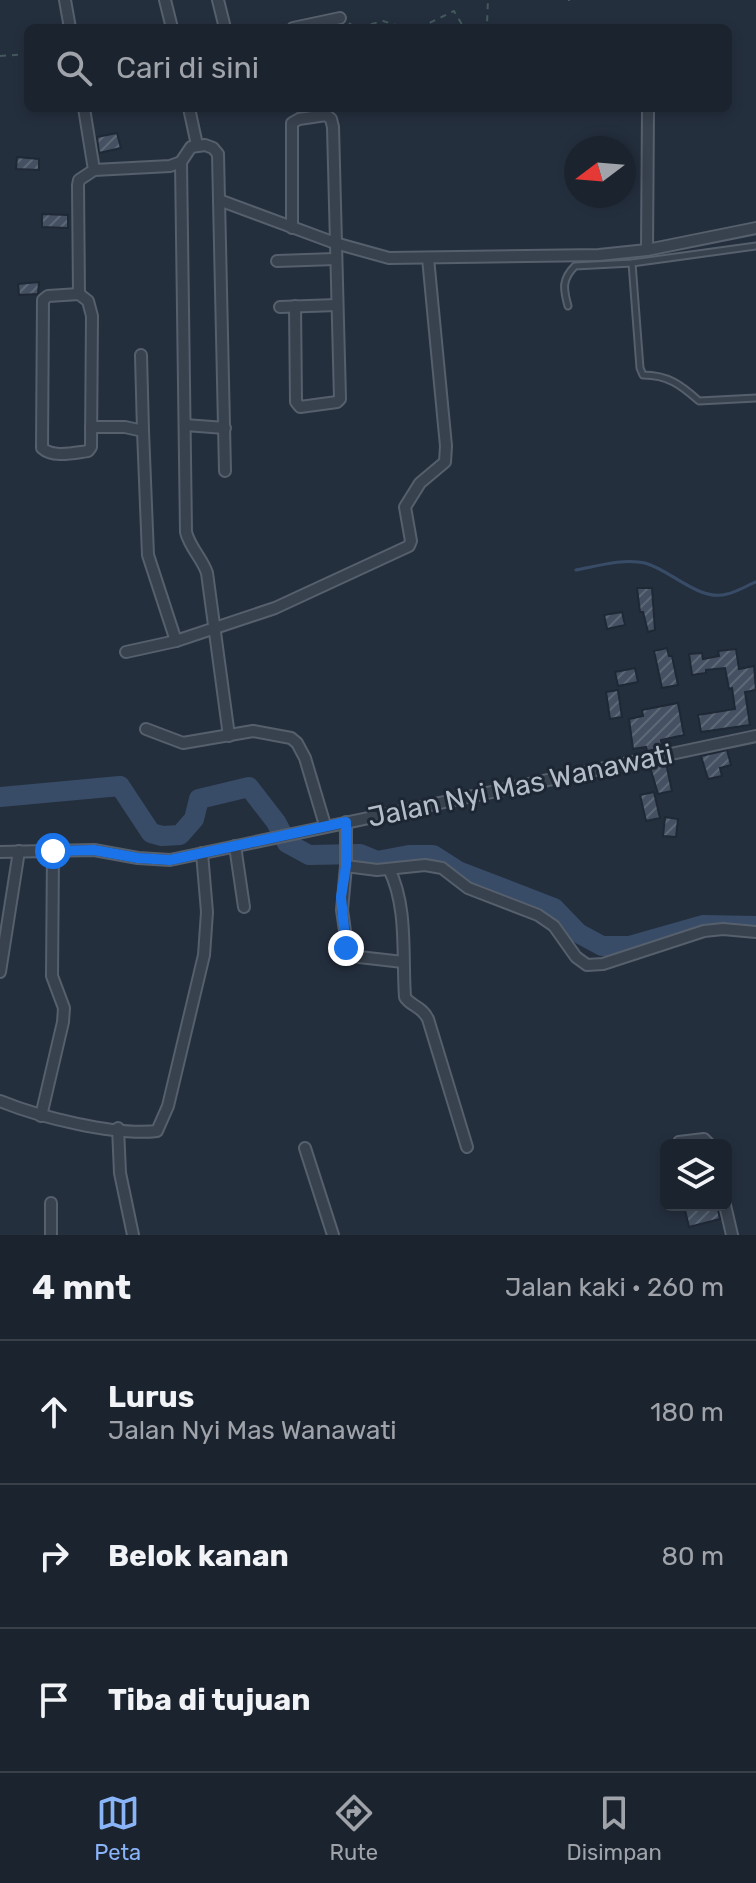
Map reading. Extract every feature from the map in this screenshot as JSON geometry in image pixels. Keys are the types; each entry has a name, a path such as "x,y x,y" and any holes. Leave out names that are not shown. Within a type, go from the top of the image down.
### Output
{"street":[{"path":"65,0 69,24"},
{"path":"165,0 171,24"},
{"path":"221,1 224,24"},
{"path":"312,24 340,18"},
{"path":"85,112 94,170"},
{"path":"190,112 197,145"},
{"path":"647,250 648,112"},
{"path":"292,228 292,123 326,115 333,127 340,399 335,403 300,407 296,402 295,306"},
{"path":"225,471 218,154 213,148 197,145 191,147 181,162 186,532 189,545 207,573 229,736"},
{"path":"79,294 79,180 94,170 170,166 181,162"},
{"path":"219,200 335,243 389,258 599,255 647,250 756,228"},
{"path":"126,652 176,641 286,603 409,546 411,541 405,507 420,483 445,462 428,258"},
{"path":"277,261 335,259"},
{"path":"79,294 88,301 92,316 91,447 88,451 54,454 42,448 43,300 48,296 79,294"},
{"path":"280,307 337,305"},
{"path":"141,355 148,555 176,641"},
{"path":"185,425 225,428"},
{"path":"91,427 125,427 143,431"},
{"path":"146,729 183,743 247,732 271,732 291,738 297,743 312,776 325,825"},
{"name":"Jalan Nyi Mas Wanawati","path":"0,852 94,850 158,860 756,736"},
{"path":"346,822 342,910 348,952 359,957 403,962"},
{"path":"235,846 244,907"},
{"path":"0,972 19,851"},
{"path":"41,1116 64,1008 52,976 53,851"},
{"path":"0,1101 41,1116 157,1131 168,1106 207,938 206,879 202,853"},
{"path":"346,864 367,870 425,865 442,868 468,888 538,915 554,926 576,957 587,965 603,964 704,931 756,932"},
{"path":"389,869 401,902 405,997 424,1010 428,1019 467,1147"},
{"path":"118,1128 120,1173 133,1235"},
{"path":"305,1148 333,1235"},
{"path":"51,1203 51,1235"},
{"path":"726,1211 732,1235"}],"lane":[{"path":"568,306 563,289 566,275 575,266 632,263 756,246"},
{"path":"632,263 643,375 674,380 699,401 756,398"}],"path":[{"path":"485,24 488,0"},
{"path":"427,24 454,11 462,24"},
{"path":"340,18 350,24"},
{"path":"371,24 383,21 392,24"},
{"path":"0,56 24,54"}],"building":[{"path":"117,133 121,148 99,153 97,137"},
{"path":"17,157 39,159 39,170 16,169"},
{"path":"42,214 68,215 68,228 42,227"},
{"path":"39,282 38,294 19,295 18,284"},
{"path":"637,588 652,588 655,630 648,632 643,612 640,612"},
{"path":"622,612 625,625 607,629 604,615"},
{"path":"667,648 669,656 672,656 678,685 662,688 654,651"},
{"path":"736,649 739,669 754,666 756,690 745,692 750,725 701,732 698,715 735,709 732,688 729,689 725,668 692,675 689,654 702,653 703,659 719,656 718,651"},
{"path":"635,668 638,682 618,686 615,672"},
{"path":"618,690 622,717 610,719 606,692"},
{"path":"678,703 684,735 661,740 662,748 647,751 646,747 633,749 629,719 643,716 642,710"},
{"path":"727,750 731,765 720,768 722,776 708,779 701,756"},
{"path":"666,763 672,791 658,794 650,767"},
{"path":"654,792 660,818 646,821 640,795"},
{"path":"665,817 678,819 676,837 663,836"},
{"path":"685,1211 718,1211 720,1219 689,1227"}],"waterway":[{"path":"576,570 619,562 645,563 696,590 717,595 731,593 756,582"},
{"path":"0,797 120,786 151,833 162,836 180,835 194,819 199,799 249,787 276,822 287,843 309,855 360,854 377,861 409,855 433,855 458,871 554,908 578,933 602,946 629,946 703,925 756,926"}],"route":[{"path":"53,851 94,850 170,860 346,822 346,866 341,897 346,948"}]}
